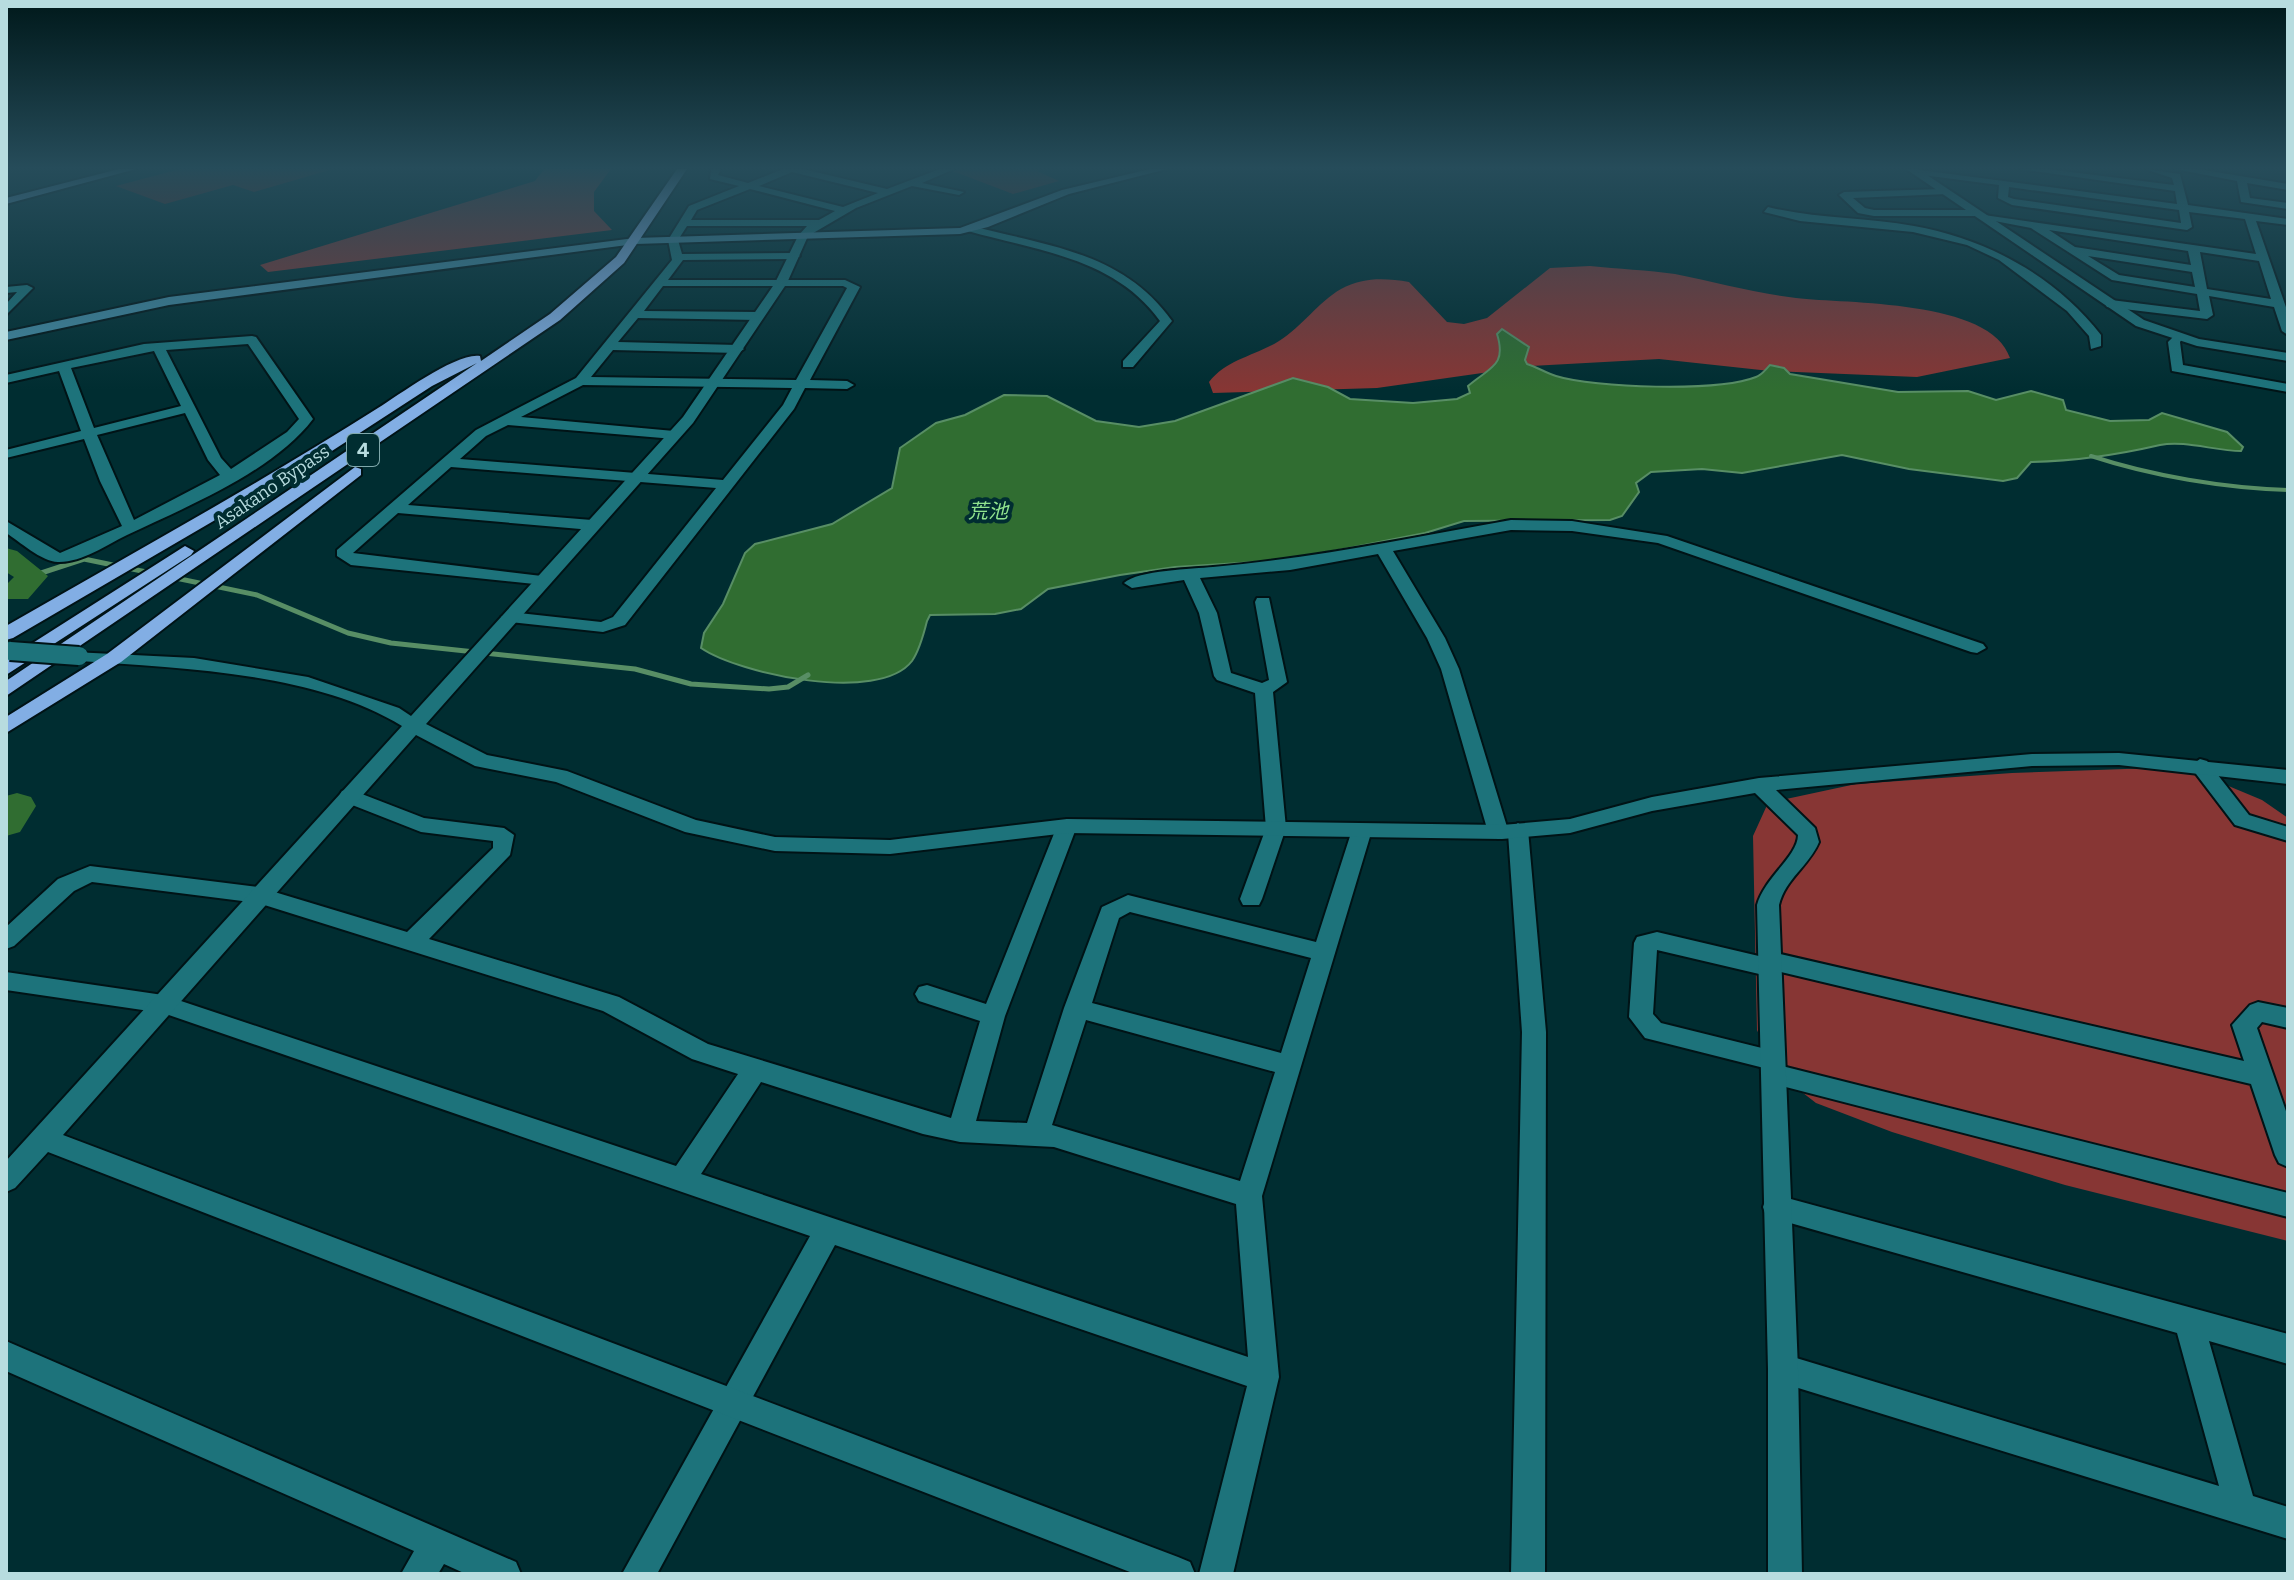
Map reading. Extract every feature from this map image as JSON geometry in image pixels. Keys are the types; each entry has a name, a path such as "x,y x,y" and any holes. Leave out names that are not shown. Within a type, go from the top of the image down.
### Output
{"highway":[{"name":"Asakano Bypass","path":"6,690 582,295 620,260 634,243"},
{"name":"Asakano Bypass","path":"7,651 478,364 559,299 616,244"},
{"path":"7,651 427,383 478,364"},
{"path":"6,726 114,658 201,594 465,387 478,364"}],"main road":[{"path":"6,336 169,301 624,243"}],"street":[{"path":"674,243 679,257"},
{"path":"6,1180 258,895 674,435 716,383 781,283 800,243"},
{"path":"1023,243 1075,257 1128,279 1166,321 1128,364"},
{"path":"1965,243 1992,252 2071,308 2095,335 2095,346"},
{"path":"2021,243 2140,323 2178,336 2288,357"},
{"path":"2059,243 2116,278 2279,304"},
{"path":"2163,243 2263,258"},
{"path":"2258,243 2288,330"},
{"path":"2111,304 2207,315 2193,247"},
{"path":"2068,249 2196,269"},
{"path":"679,257 794,256"},
{"path":"544,580 348,560 343,553 481,433 581,381 679,257"},
{"path":"2271,280 2288,282"},
{"path":"510,617 603,627 619,621 728,485 802,385 854,287 845,283 661,283"},
{"path":"6,290 27,288 8,306"},
{"path":"636,314 758,316"},
{"path":"2178,336 2174,342 2177,368 2288,388"},
{"path":"6,379 158,346 252,340 306,419 292,435 229,476 74,555 57,558 6,526"},
{"path":"158,346 215,460 229,476"},
{"path":"610,346 738,349"},
{"path":"64,366 88,434 130,527"},
{"path":"581,381 847,385"},
{"path":"6,454 189,408"},
{"path":"503,420 674,435"},
{"path":"448,462 728,485"},
{"path":"395,508 592,525"},
{"path":"1132,583 1290,565 1511,525 1572,526 1644,535 1977,648"},
{"path":"1382,547 1436,638 1450,669 1508,831 1534,1032 1528,1574"},
{"path":"1190,575 1208,613 1223,676 1264,690 1278,682 1263,602"},
{"path":"7,651 217,666 308,683 379,706 415,724 446,745 482,761 560,776 692,827 752,841 890,847 1067,826 1508,831 1570,826 1652,804 1759,785 2032,760 2119,759 2288,777"},
{"path":"1251,899 1276,828 1264,690"},
{"path":"2200,766 2242,820 2288,834"},
{"path":"1759,785 1808,833 1810,841 1807,850 1771,887 1768,905 1772,964 1776,1207 1792,1572"},
{"path":"349,796 421,825 504,835 503,850 411,943"},
{"path":"960,1131 993,1016 1067,826"},
{"path":"1216,1574 1264,1377 1249,1196 1362,830"},
{"path":"6,940 66,885 90,874 258,895 611,1004 682,1044 755,1070 960,1131 1036,1133 1249,1196"},
{"path":"1036,1133 1107,916 1128,903 1324,953"},
{"path":"2259,1075 1772,964 1657,941 1645,943 1641,1017 1653,1031 1773,1067 2288,1205"},
{"path":"6,981 163,1004 1264,1377"},
{"path":"927,994 993,1016"},
{"path":"1076,1008 1289,1065"},
{"path":"2288,1018 2258,1012 2244,1025 2288,1155"},
{"path":"682,1180 755,1070"},
{"path":"44,1139 1178,1574"},
{"path":"1776,1207 2288,1349"},
{"path":"639,1574 828,1231"},
{"path":"2189,1322 2241,1509"},
{"path":"6,1356 504,1574"},
{"path":"1783,1369 2288,1523"},
{"path":"418,1574 437,1546"}],"shaded area":[{"path":"333,243 508,243 268,272 260,265"},
{"path":"1590,266 1675,274 1796,298 1881,304 1947,315 1976,325 1997,339 2010,358 1917,377 1770,371 1659,359 1531,366 1377,388 1213,393 1209,382 1224,368 1279,341 1333,294 1358,282 1383,279 1409,282 1447,322 1464,324 1487,318 1550,268"},
{"path":"2183,767 2262,800 2288,818 2288,1241 2065,1185 1892,1132 1816,1103 1776,1072 1757,1030 1753,836 1768,803 1856,784 2012,773"}],"water":[{"name":"荒池","path":"1502,329 1529,347 1525,360 1527,364 1574,380 1626,386 1714,385 1756,377 1770,365 1784,368 1790,374 1898,392 1968,391 1996,400 2031,391 2063,400 2066,410 2110,421 2149,420 2162,413 2227,432 2243,447 2241,451 2170,444 2096,457 2031,462 2017,478 2003,481 1909,469 1842,455 1742,473 1702,469 1651,472 1636,483 1639,492 1622,516 1610,520 1464,521 1425,533 1288,560 1175,567 1048,589 1021,609 995,614 930,615 912,661 895,674 870,681 841,683 776,675 720,658 701,648 704,633 723,604 745,553 755,544 832,524 892,488 900,448 936,423 965,415 1004,395 1047,396 1096,421 1139,427 1175,421 1293,378 1328,387 1350,399 1413,403 1457,399 1470,393 1468,386 1498,360 1500,345 1497,334"}],"waterway":[{"path":"2091,456 2188,480 2288,490"},
{"path":"6,557 32,576 17,592"},
{"path":"32,576 84,559 257,595 348,633 391,643 635,669 691,684 769,689 788,687 808,675"},
{"path":"6,822 17,806"}]}
